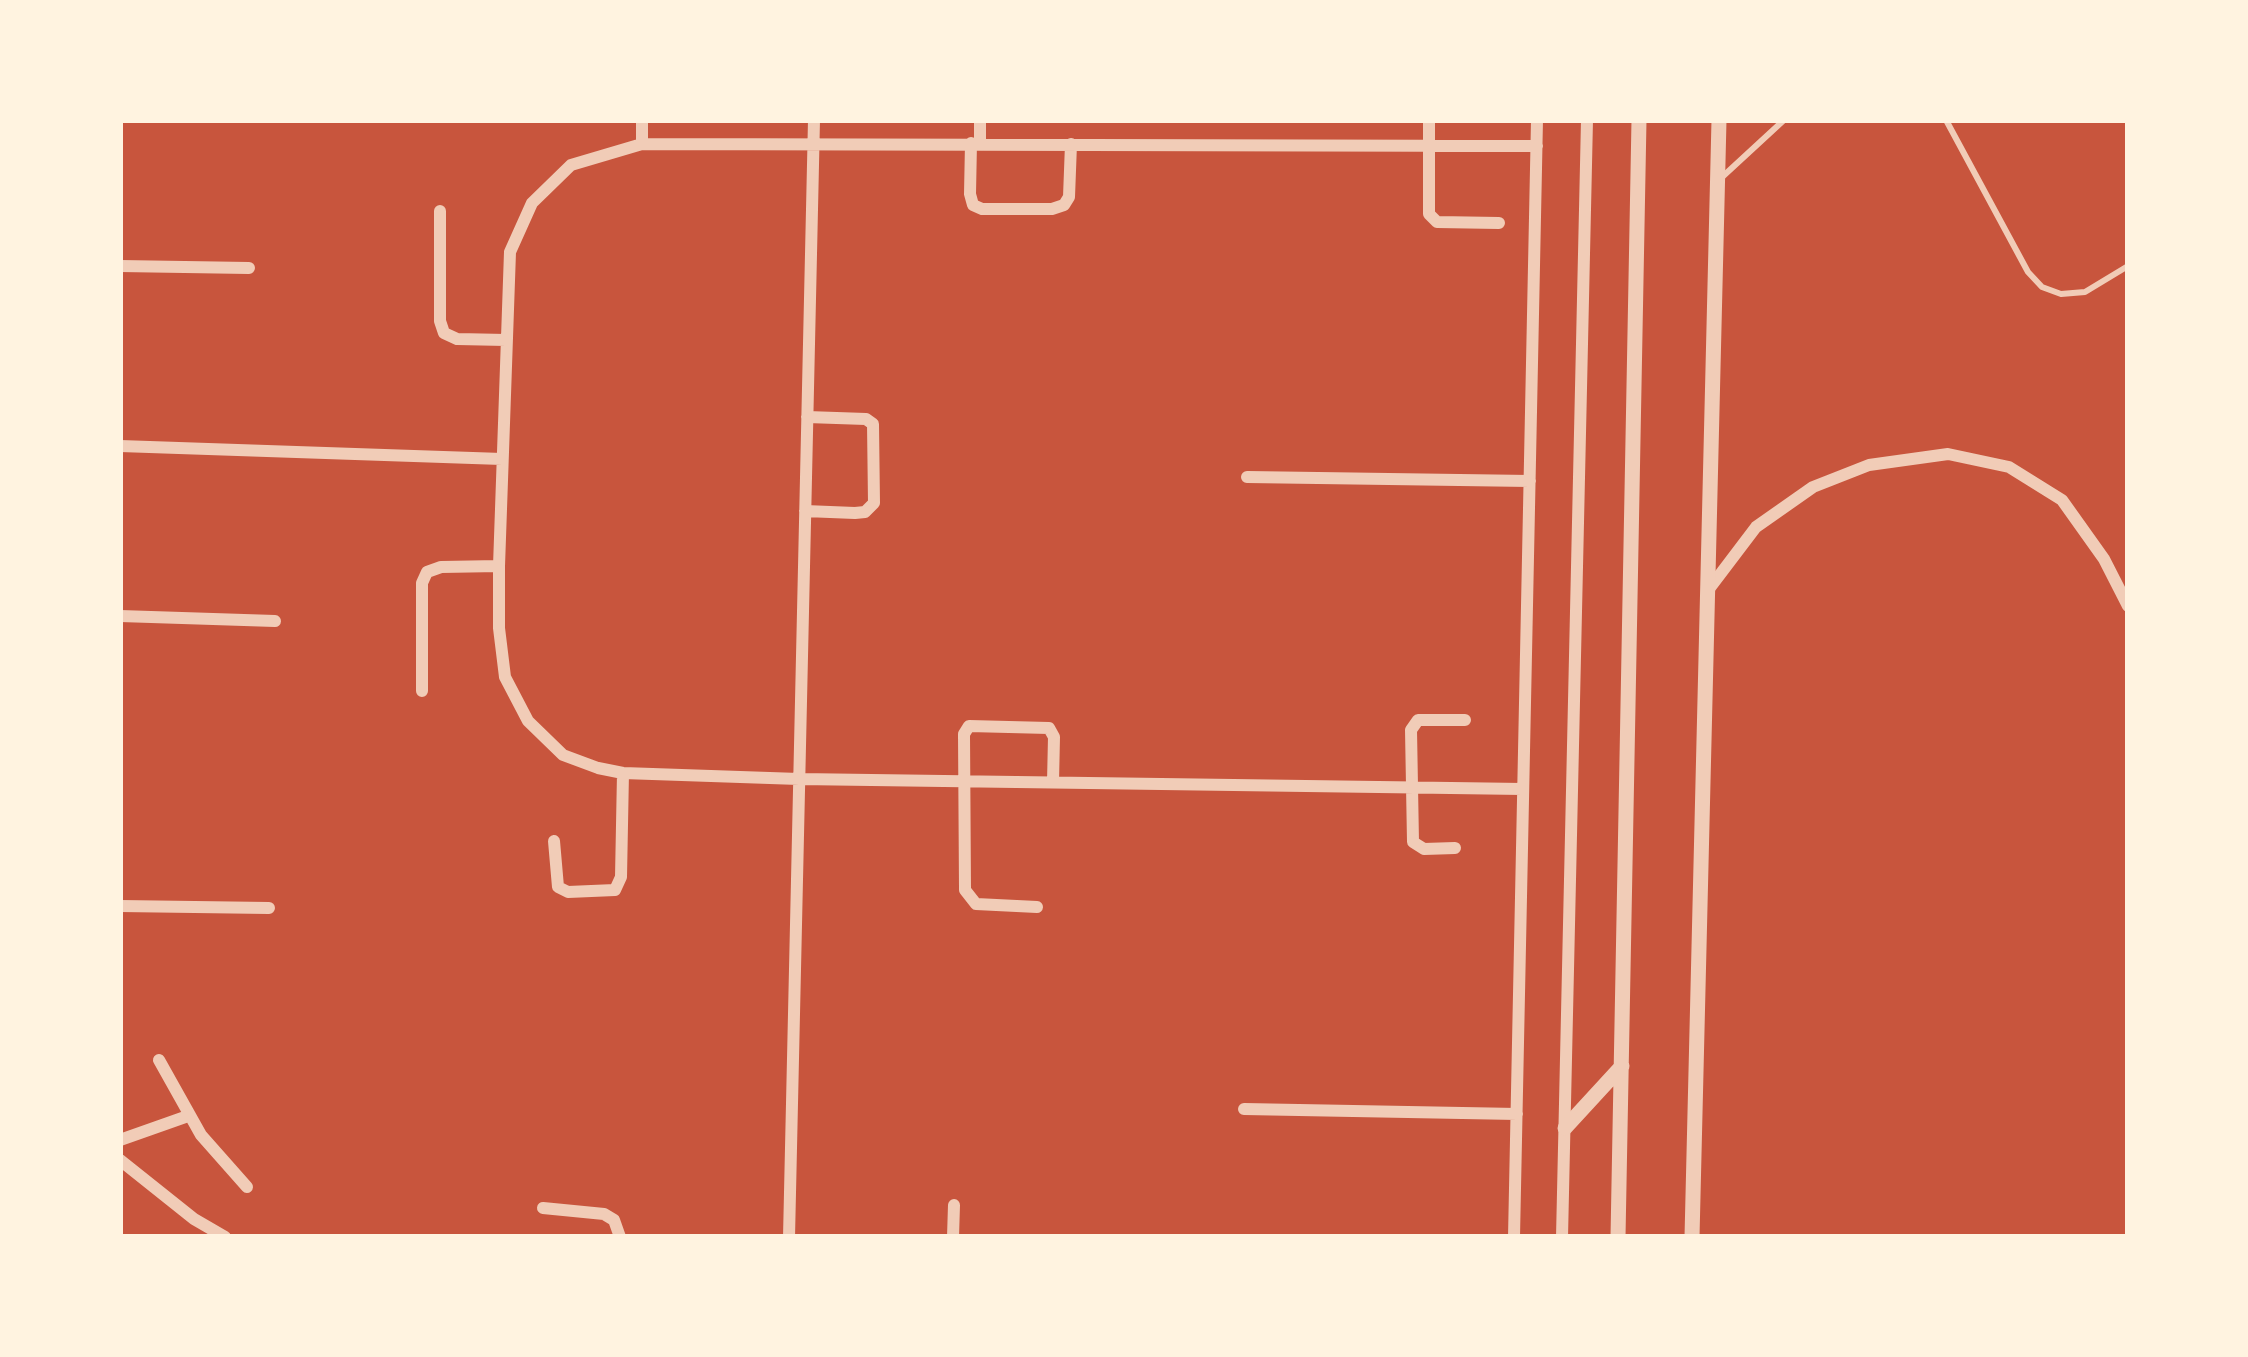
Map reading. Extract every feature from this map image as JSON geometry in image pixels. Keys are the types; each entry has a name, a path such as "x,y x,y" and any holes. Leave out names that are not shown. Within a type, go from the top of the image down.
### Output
{"street":[{"path":"642,120 642,144"},
{"path":"789,1237 814,120"},
{"path":"980,120 970,194 973,205 982,209 1064,205 1069,196 1071,144"},
{"path":"1429,120 1429,214 1437,221 1499,223"},
{"path":"1514,1237 1537,120"},
{"path":"1562,1237 1587,120"},
{"path":"1618,1237 1640,120"},
{"path":"1692,1237 1719,120"},
{"path":"1523,789 623,773 563,755 528,721 506,677 499,628 499,566 510,252 532,203 572,165 642,144 1537,146"},
{"path":"440,211 440,321 444,333 457,339 506,340"},
{"path":"120,266 248,268"},
{"path":"805,512 855,514 874,503 873,424 866,419 807,416"},
{"path":"120,446 502,459"},
{"path":"1708,590 1756,527 1813,487 1869,465 1948,454 2009,467 2062,500 2104,559 2128,606"},
{"path":"1246,477 1530,481"},
{"path":"422,691 422,583 427,572 441,567 499,566"},
{"path":"120,616 275,621"},
{"path":"1455,848 1419,848 1413,842 1413,724 1466,720"},
{"path":"1037,907 976,904 965,890 964,734 969,726 980,724 1049,728 1054,737 1053,782"},
{"path":"554,841 558,887 605,894 615,890 621,877 623,773"},
{"path":"120,906 269,908"},
{"path":"159,1060 188,1116 247,1187"},
{"path":"1565,1128 1622,1066"},
{"path":"1244,1109 1516,1114"},
{"path":"120,1140 188,1116"},
{"path":"120,1160 194,1219 225,1237"},
{"path":"953,1237 954,1205"},
{"path":"543,1208 610,1216 620,1237"}],"lane":[{"path":"1718,181 1784,120"},
{"path":"1946,120 2028,272 2042,287 2061,294 2085,292 2128,266"}]}
